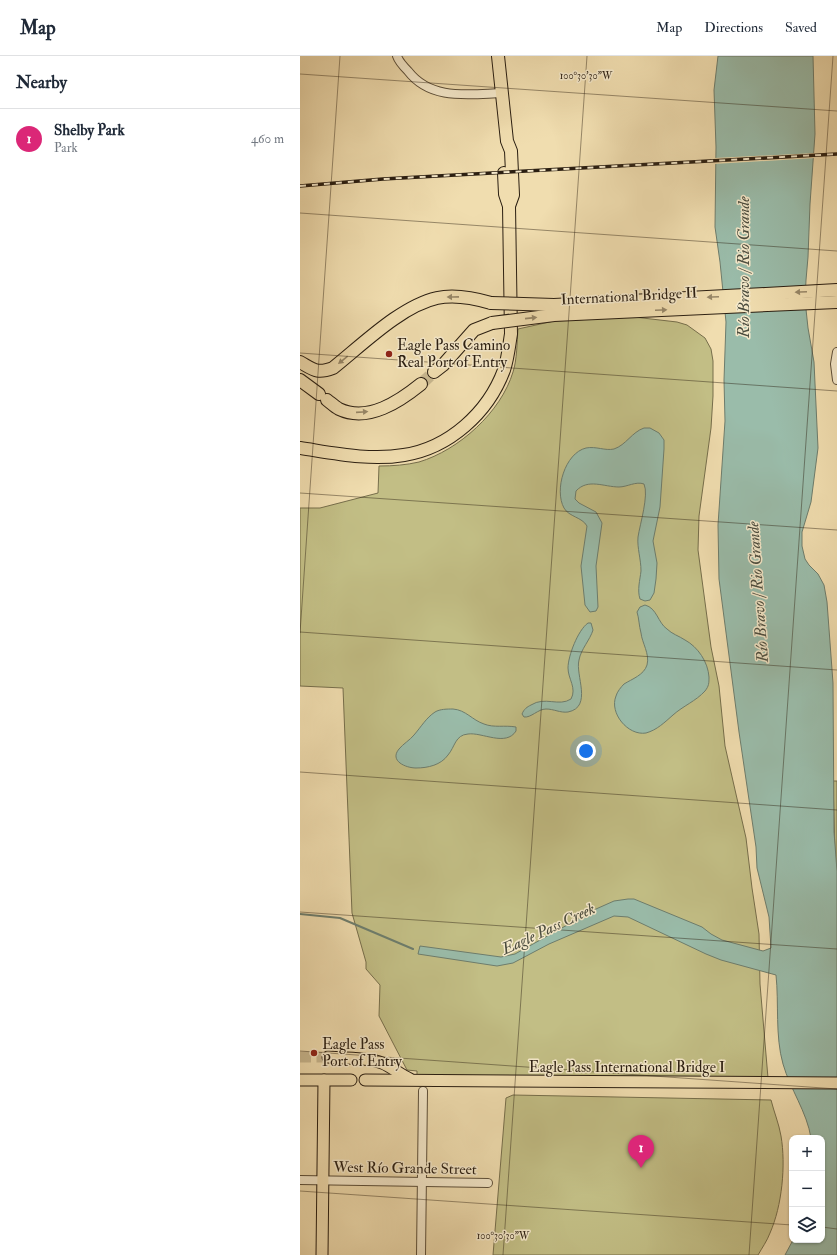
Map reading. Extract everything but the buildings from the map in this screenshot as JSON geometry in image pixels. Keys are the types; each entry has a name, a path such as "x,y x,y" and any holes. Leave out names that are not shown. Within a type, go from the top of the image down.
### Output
{"highway":[{"path":"300,448 357,456 403,456 420,451 440,443 459,431 475,417 487,402 496,387 504,370 509,353 512,311 509,206 505,194 503,152 507,141 498,56"},
{"path":"766,299 837,290"},
{"name":"International Bridge II","path":"300,362 314,371 323,372 333,368 407,310 438,298 455,296 474,298 491,303 554,305 766,299"},
{"path":"766,299 837,302"},
{"name":"International Bridge II","path":"434,372 443,365 474,330 492,323 554,315 766,299"},
{"path":"300,380 340,409 352,412 366,412 380,409 395,402 421,384"}],"main road":[{"path":"328,1058 367,1060 376,1062 387,1066 402,1076 416,1080"},
{"path":"300,1080 351,1080"},
{"path":"322,1255 324,1080"},
{"name":"Eagle Pass International Bridge I","path":"364,1080 837,1083"}],"street":[{"path":"397,56 412,77 428,88 442,93 459,95 502,93"},
{"path":"837,352 835,364 837,380"},
{"path":"421,1255 423,1091"},
{"name":"West Río Grande Street","path":"300,1180 488,1183"}],"shaded area":[{"path":"634,317 677,322 687,325 705,338 711,349 713,361 713,396 711,428 699,516 698,550 711,647 719,686 725,746 746,838 759,934 760,984 768,1078 417,1075 417,1071 407,1070 379,1016 380,985 366,969 366,962 352,913 343,688 300,686 300,508 320,508 378,493 379,466 419,462 434,456 463,439 489,415 507,387 515,362 518,329 554,321"},
{"path":"833,781 837,781 837,871 835,853"},
{"path":"513,1095 771,1100 780,1132 782,1147 782,1185 774,1222 758,1255 493,1255 506,1098"}],"water":[{"name":"Río Bravo / Rio Grande","path":"718,56 813,56 815,134 805,300 814,362 818,448 811,502 802,532 802,546 805,559 818,574 824,585 827,602 833,683 834,832 837,871 837,1255 785,1255 791,1243 825,1243 825,1135 810,1135 806,1119 783,1064 778,1031 776,975 721,960 628,917 614,916 549,944 513,963 497,966 418,954 420,946 501,957 515,954 596,909 614,901 628,899 634,899 702,927 722,940 763,951 771,948 769,917 757,868 756,847 719,579 718,525 725,421 724,380 726,322 715,227 716,147 714,90"},
{"path":"644,428 650,428 659,433 664,440 660,507 653,541 657,563 654,593 650,600 645,601 640,599 639,596 641,571 638,537 645,502 644,484 638,483 622,487 596,484 586,485 576,491 575,499 579,503 596,512 602,523 596,566 598,607 596,611 590,612 585,605 581,566 587,526 564,508 560,492 563,473 572,457 579,451 586,448 614,449 622,445 636,432"},
{"path":"645,605 655,612 661,623 669,631 690,643 698,651 707,666 709,681 707,688 701,695 677,712 661,726 650,732 639,733 633,731 622,722 615,709 615,703 618,691 624,684 641,674 647,665 647,653 637,612 640,607"},
{"path":"591,623 593,630 582,652 578,666 581,690 580,704 575,709 568,712 543,709 524,717 522,714 525,709 536,702 562,702 571,699 573,695 573,687 568,672 568,663 577,637 584,626"},
{"path":"453,709 462,711 484,724 492,726 516,727 516,731 512,736 506,738 494,738 474,734 464,735 458,739 442,761 430,767 412,768 400,763 397,760 396,753 429,717 439,710"}],"pier":[{"path":"816,153 816,158 714,164 714,158"}],"waterway":[{"name":"Eagle Pass Creek","path":"300,914 340,918 413,949"}],"tunnel":[{"path":"421,384 434,372"},
{"path":"300,1057 328,1057"}],"railway":[{"path":"300,186 383,179 837,154"}],"place":[{"name":"Eagle Pass Camino Real Port of Entry","path":"389,354"},
{"name":"Eagle Pass Port of Entry","path":"314,1053"},
{"name":"Shelby Park","path":"641,1168"}]}
